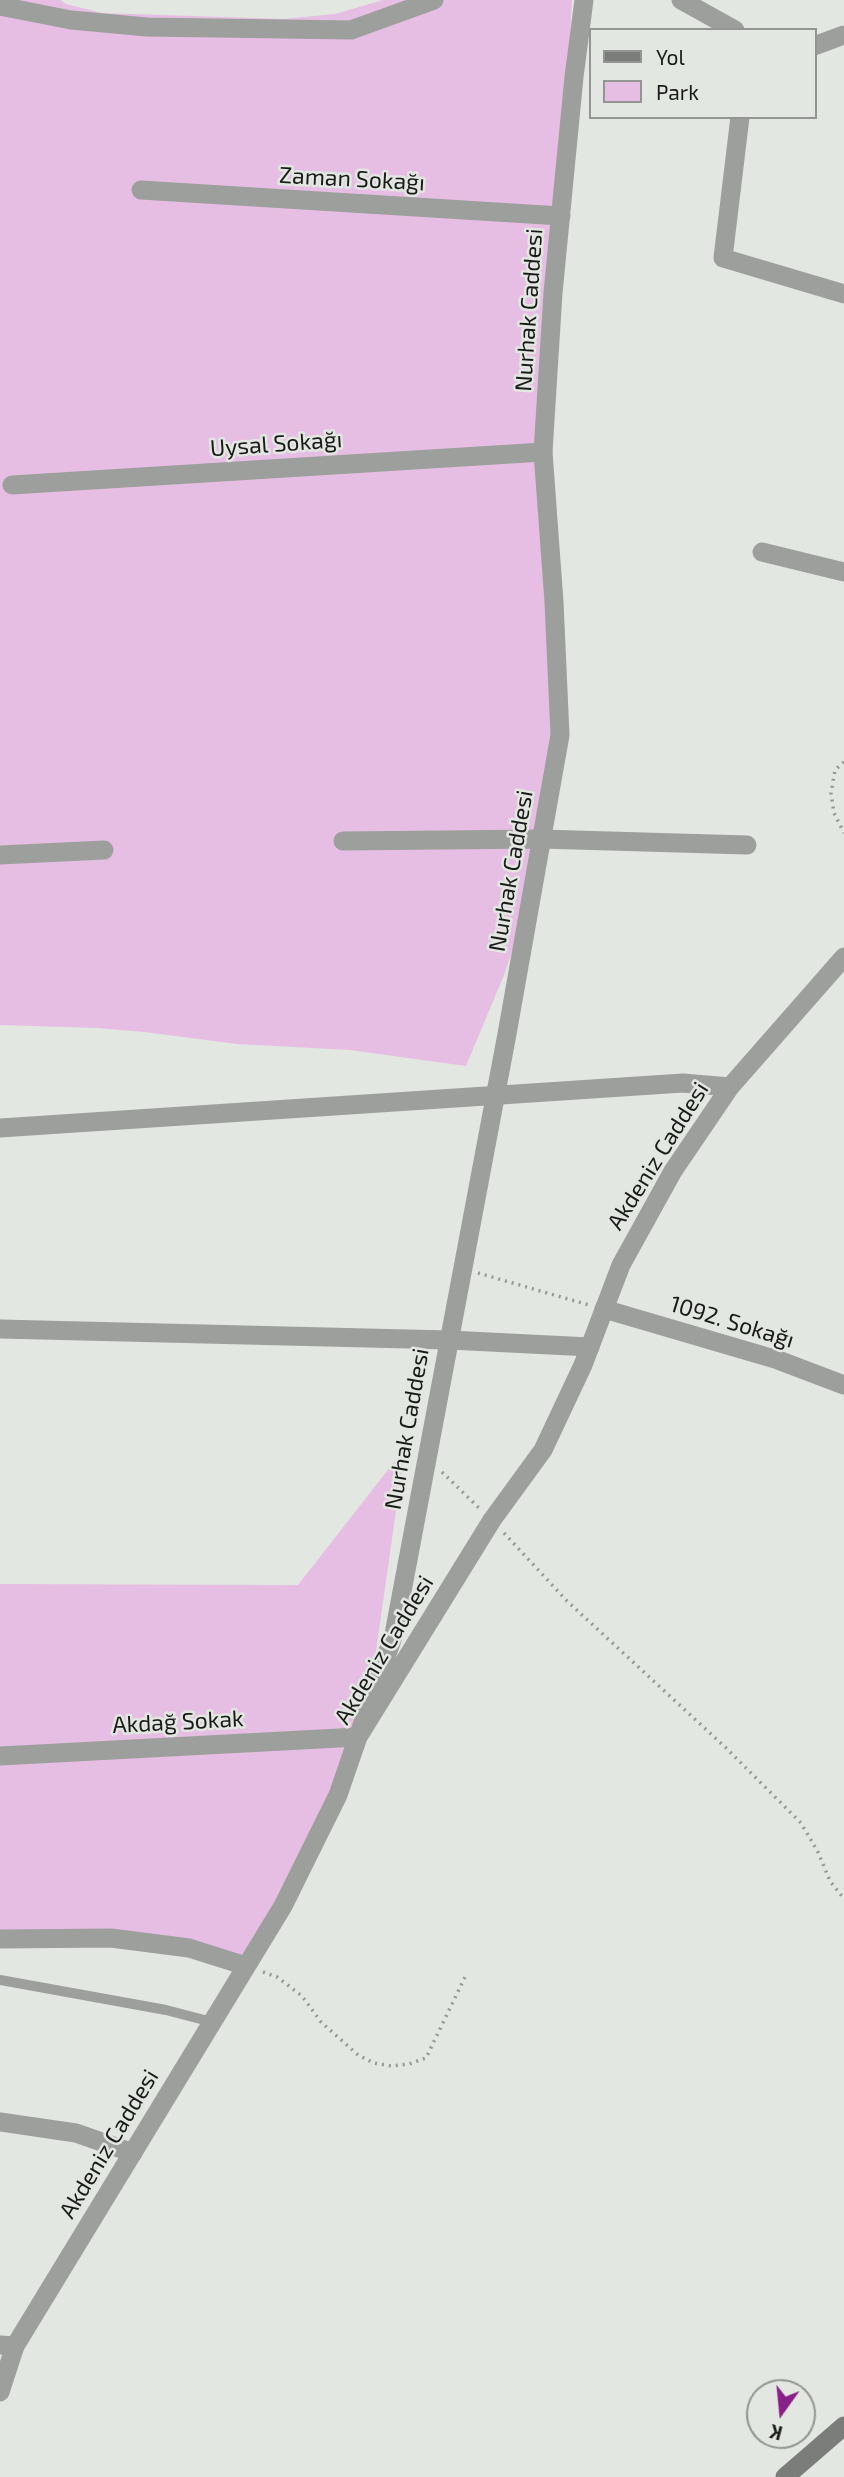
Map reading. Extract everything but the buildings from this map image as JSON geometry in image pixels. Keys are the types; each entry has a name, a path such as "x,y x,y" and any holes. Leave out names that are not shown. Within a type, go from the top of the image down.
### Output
{"main road":[{"path":"785,2477 844,2426"}],"street":[{"path":"1,3 71,20 147,27 351,30 434,0"},
{"name":"Nurhak Caddesi","path":"358,1737 394,1633 496,1094 560,735 543,452 561,216 583,57 584,0"},
{"path":"681,0 731,28"},
{"path":"816,46 844,35"},
{"path":"740,119 723,258 844,294"},
{"name":"Zaman Sokağı","path":"141,190 561,216"},
{"name":"Uysal Sokağı","path":"12,485 543,452"},
{"path":"761,552 844,572"},
{"path":"343,841 541,839 747,845"},
{"path":"0,855 104,850"},
{"name":"Akdeniz Caddesi","path":"0,2392 8,2345 133,2152 283,1906 332,1808 358,1737 492,1520 543,1450 590,1347 621,1265 660,1195 730,1087 844,957"},
{"path":"0,1128 683,1083 730,1087"},
{"name":"1092. Sokağı","path":"604,1309 778,1360 844,1385"},
{"path":"0,1329 449,1340 590,1347"},
{"name":"Akdağ Sokak","path":"0,1756 358,1737"},
{"path":"0,1939 111,1938 188,1948 246,1966"},
{"path":"0,2122 76,2133 133,2152"}],"lane":[{"path":"0,1980 166,2010 212,2022"}],"path":[{"path":"844,762 835,770 831,793 834,813 844,833"},
{"path":"462,1268 604,1309"},
{"path":"427,1458 492,1520 567,1601 726,1748 801,1823 818,1852 830,1881 844,1899"},
{"path":"246,1966 277,1977 302,1996 321,2022 358,2055 374,2063 391,2066 426,2058 466,1975"}],"green space":[{"path":"0,0 60,0 102,13 283,19 335,14 383,0 572,0 560,231 543,436 559,686 520,928 504,975 466,1066 350,1050 237,1044 97,1028 0,1025"},
{"path":"405,1448 364,1735 248,1966 205,1951 0,1939 0,1584 298,1585"}]}
